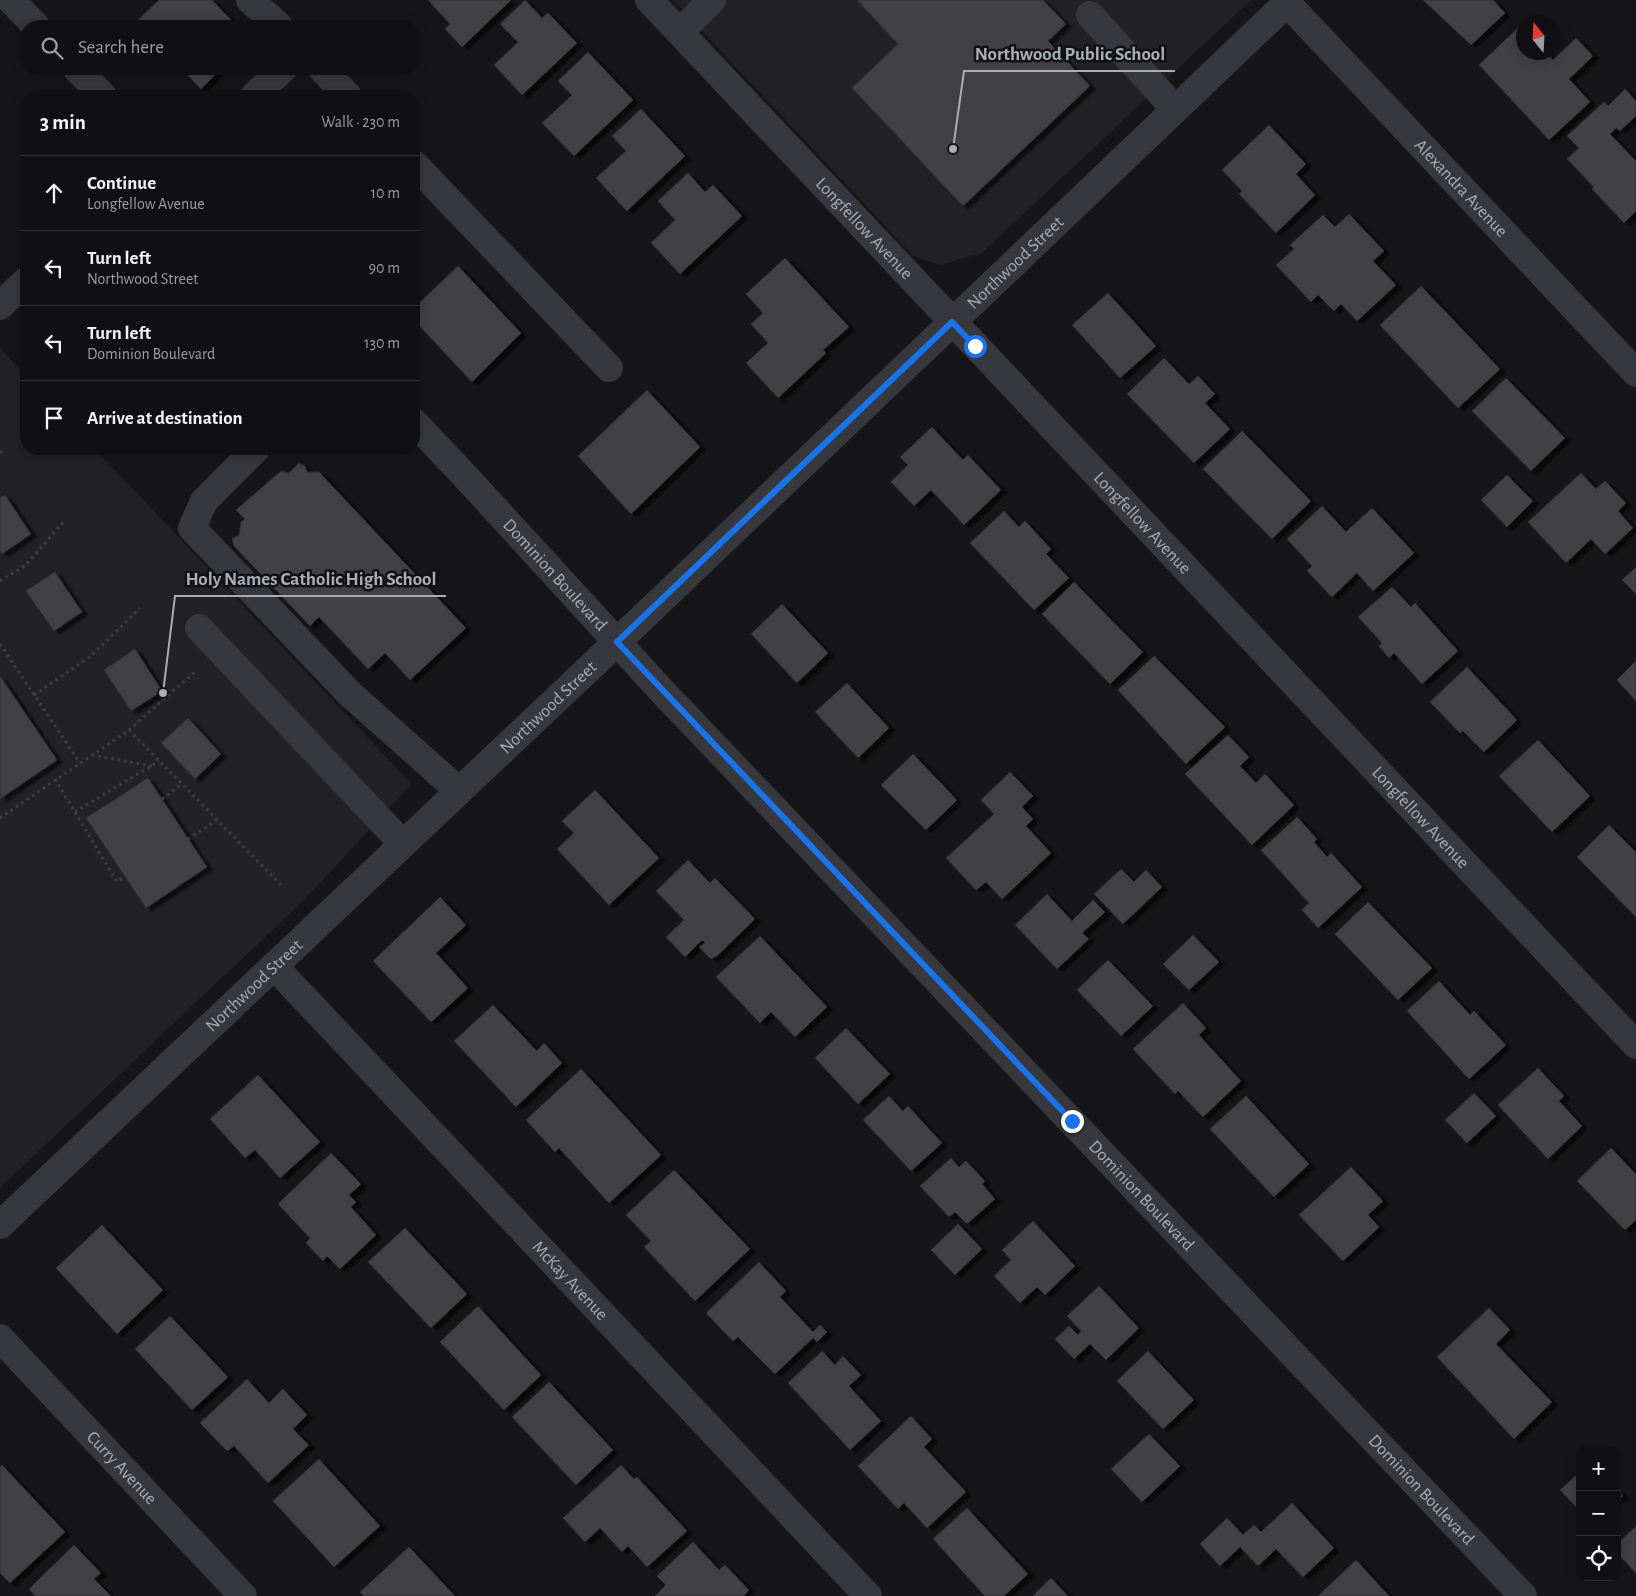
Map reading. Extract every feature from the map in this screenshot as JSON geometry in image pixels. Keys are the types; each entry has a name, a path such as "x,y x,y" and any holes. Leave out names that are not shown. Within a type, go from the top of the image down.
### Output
{"street":[{"path":"11,0 30,20"},
{"path":"250,0 272,20"},
{"name":"Longfellow Avenue","path":"649,0 1636,1044"},
{"path":"680,32 712,0"},
{"name":"Northwood Street","path":"0,1225 617,642 1288,1"},
{"name":"Alexandra Avenue","path":"1288,1 1636,373"},
{"path":"1090,15 1175,109"},
{"path":"83,75 97,90"},
{"path":"260,90 277,75"},
{"path":"328,75 342,90"},
{"path":"420,170 609,368"},
{"path":"0,306 20,287"},
{"name":"Dominion Boulevard","path":"420,428 617,642 1523,1596"},
{"path":"250,455 204,501 192,528 350,694 459,791"},
{"path":"199,628 403,844"},
{"name":"McKay Avenue","path":"274,966 868,1596"},
{"name":"Curry Avenue","path":"0,1338 243,1596"}],"path":[{"path":"0,581 26,565 65,520"},
{"path":"34,695 91,656 140,608"},
{"path":"0,644 80,763"},
{"path":"0,818 129,730 201,666"},
{"path":"129,730 284,888"},
{"path":"91,755 152,766"},
{"path":"75,812 159,761"},
{"path":"55,780 118,882 125,876"},
{"path":"162,799 182,784"},
{"path":"188,839 217,820"}],"shaded area":[{"path":"673,0 1251,0 982,253 941,265 914,257"},
{"path":"0,348 20,370 20,455 101,455 412,784 303,901 0,1188"}],"building":[{"path":"159,0 212,0 231,20 138,20"},
{"path":"428,0 511,0 462,47 445,29 450,24"},
{"path":"525,0 542,18 548,13 577,43 522,95 494,65 518,42 500,24"},
{"path":"857,0 1043,0 1066,24 1048,41 1090,86 963,206 852,88 898,44"},
{"path":"1423,0 1493,0 1505,13 1471,45"},
{"path":"1516,30 1516,60 1561,60 1561,52 1576,38 1593,56 1569,79 1590,102 1549,140 1479,65"},
{"path":"588,52 633,100 574,156 542,123 572,95 558,81"},
{"path":"188,75 215,75 201,89"},
{"path":"1625,89 1636,101 1636,116 1620,131 1616,128 1610,134 1636,161 1636,211 1624,223 1592,189 1594,187 1567,159 1579,148 1567,136 1604,102 1608,106"},
{"path":"641,109 685,156 627,211 596,178 626,151 612,136"},
{"path":"1269,125 1306,164 1296,174 1315,195 1276,233 1239,194 1242,191 1222,170"},
{"path":"688,173 705,192 713,185 742,216 680,274 651,243 675,220 658,201"},
{"path":"1349,214 1384,251 1373,261 1396,285 1357,321 1341,304 1334,311 1318,295 1311,302 1276,265 1294,249 1290,245 1323,215 1335,227"},
{"path":"785,258 849,327 823,350 826,353 778,398 746,363 768,343 751,324 763,313 746,294"},
{"path":"458,266 521,333 472,382 420,326 420,302"},
{"path":"1421,286 1500,369 1458,408 1380,325"},
{"path":"1108,293 1156,346 1120,378 1072,325"},
{"path":"1164,358 1189,384 1198,376 1215,394 1205,403 1230,429 1194,463 1127,394"},
{"path":"1506,378 1565,438 1531,471 1472,411"},
{"path":"647,390 700,447 631,514 578,456"},
{"path":"932,427 963,460 968,455 1001,490 964,525 931,490 914,506 891,482 908,465 900,457"},
{"path":"1242,431 1311,501 1272,539 1203,469"},
{"path":"299,463 305,466 307,472 319,472 466,628 410,680 385,653 368,669 319,617 310,626 234,546 232,539 239,535 241,522 245,519 236,510 281,471 289,473"},
{"path":"1581,473 1596,489 1605,481 1626,503 1618,511 1633,528 1605,554 1591,539 1566,563 1528,522"},
{"path":"1507,475 1533,501 1507,527 1481,500"},
{"path":"5,495 31,534 2,554 0,551 0,498"},
{"path":"1322,506 1346,532 1372,508 1414,553 1373,591 1357,573 1332,597 1307,571 1312,566 1287,539"},
{"path":"1004,511 1019,527 1025,521 1027,523 1051,549 1046,554 1069,578 1034,610 970,543"},
{"path":"1636,567 1636,594 1622,580"},
{"path":"55,572 82,612 54,631 26,591"},
{"path":"1074,582 1143,652 1110,684 1042,614"},
{"path":"1392,587 1411,607 1415,603 1458,651 1422,684 1394,653 1389,658 1379,646 1382,643 1358,617"},
{"path":"782,604 828,653 797,683 751,634"},
{"path":"135,649 162,691 131,711 104,670"},
{"path":"1154,656 1225,727 1186,764 1118,690"},
{"path":"1636,661 1636,701 1617,680"},
{"path":"1467,667 1517,720 1484,752 1463,731 1460,733 1430,702"},
{"path":"0,676 57,760 0,799"},
{"path":"847,683 889,728 858,758 815,712"},
{"path":"188,718 221,754 195,779 161,743"},
{"path":"1228,735 1249,757 1240,766 1256,783 1265,774 1294,805 1252,845 1185,774"},
{"path":"1538,740 1590,796 1552,832 1499,776"},
{"path":"913,754 957,800 926,830 881,785"},
{"path":"1010,772 1033,796 1022,807 1033,819 1026,826 1051,853 1002,899 986,882 976,890 946,858 994,814 981,800"},
{"path":"148,778 207,867 146,908 86,818"},
{"path":"595,790 659,858 609,905 557,849 574,833 562,821"},
{"path":"1297,817 1317,839 1314,842 1327,857 1331,853 1362,887 1318,928 1302,910 1309,903 1261,850"},
{"path":"1609,825 1636,852 1636,917 1577,857"},
{"path":"688,860 710,883 715,878 755,919 717,956 711,959 699,947 705,943 702,940 685,957 666,937 684,920 656,891"},
{"path":"1121,869 1134,882 1146,870 1162,887 1123,924 1094,894"},
{"path":"1047,894 1072,921 1093,900 1105,912 1082,933 1089,939 1057,969 1015,925"},
{"path":"440,897 466,925 436,953 468,988 431,1022 373,961"},
{"path":"1368,902 1432,968 1398,1000 1335,934"},
{"path":"1193,935 1219,962 1189,990 1163,964"},
{"path":"760,936 827,1007 795,1037 771,1012 760,1023 716,977"},
{"path":"1108,960 1153,1006 1121,1036 1077,990"},
{"path":"1439,981 1470,1015 1474,1011 1506,1045 1469,1079 1407,1011"},
{"path":"1183,1003 1206,1028 1199,1035 1241,1081 1203,1117 1178,1091 1175,1094 1133,1049"},
{"path":"493,1005 537,1051 544,1043 562,1063 516,1107 454,1041"},
{"path":"846,1028 890,1074 858,1104 815,1058"},
{"path":"1538,1068 1564,1096 1559,1101 1582,1126 1548,1159 1498,1105"},
{"path":"581,1069 661,1155 609,1203 559,1148 555,1152 526,1120"},
{"path":"258,1075 320,1142 280,1178 255,1150 245,1158 210,1119"},
{"path":"1474,1093 1496,1116 1467,1143 1445,1120"},
{"path":"889,1096 903,1111 908,1106 942,1143 911,1171 863,1120"},
{"path":"1246,1096 1309,1164 1274,1197 1210,1129"},
{"path":"1611,1148 1636,1174 1636,1220 1625,1230 1577,1181"},
{"path":"331,1153 361,1184 349,1195 356,1202 351,1207 376,1235 340,1269 327,1256 323,1261 306,1243 310,1238 278,1204"},
{"path":"951,1158 959,1167 966,1161 985,1181 982,1184 995,1199 967,1224 955,1212 949,1217 920,1186"},
{"path":"1351,1167 1383,1201 1368,1215 1379,1227 1343,1261 1299,1215"},
{"path":"674,1170 750,1249 695,1301 644,1247 651,1241 626,1215"},
{"path":"1033,1221 1075,1266 1045,1295 1037,1287 1020,1303 994,1276 1011,1260 1002,1250"},
{"path":"958,1224 982,1249 955,1275 931,1250"},
{"path":"102,1225 163,1290 117,1334 56,1268"},
{"path":"405,1228 467,1294 431,1328 368,1262"},
{"path":"759,1262 786,1291 780,1297 813,1332 820,1325 827,1332 817,1342 813,1338 775,1374 738,1337 733,1341 706,1313"},
{"path":"1099,1286 1139,1328 1106,1360 1090,1344 1074,1359 1055,1339 1069,1326 1078,1335 1081,1331 1067,1316"},
{"path":"478,1306 541,1375 504,1410 440,1342"},
{"path":"1489,1308 1510,1330 1496,1344 1552,1402 1514,1439 1437,1357"},
{"path":"170,1316 228,1377 192,1410 135,1349"},
{"path":"822,1351 835,1365 843,1356 861,1375 849,1386 881,1421 850,1450 788,1383"},
{"path":"1148,1351 1194,1400 1163,1429 1117,1381"},
{"path":"247,1379 269,1403 283,1389 307,1415 293,1429 309,1445 268,1483 234,1446 227,1451 200,1423"},
{"path":"549,1382 613,1450 576,1485 512,1417"},
{"path":"911,1416 932,1439 924,1447 966,1492 927,1528 904,1503 898,1509 858,1466"},
{"path":"1149,1434 1180,1466 1142,1502 1111,1469"},
{"path":"319,1459 380,1526 334,1567 273,1501"},
{"path":"2,1465 65,1532 10,1583 0,1573 0,1467"},
{"path":"621,1465 634,1479 637,1477 687,1531 647,1567 628,1546 622,1552 600,1528 585,1542 563,1518"},
{"path":"1576,1476 1576,1507 1560,1490"},
{"path":"1292,1503 1334,1548 1303,1577 1276,1549 1258,1566 1240,1547 1220,1566 1200,1544 1227,1518 1243,1535 1254,1525 1261,1532"},
{"path":"967,1508 1028,1574 1004,1596 985,1596 933,1539"},
{"path":"1636,1526 1636,1573 1621,1557 1621,1540"},
{"path":"693,1542 719,1570 725,1565 749,1590 744,1596 655,1596 666,1585 657,1576"},
{"path":"74,1545 101,1573 94,1579 111,1596 35,1596 29,1589"},
{"path":"409,1547 455,1596 364,1596 360,1592"},
{"path":"1356,1560 1389,1596 1318,1596"},
{"path":"1051,1578 1068,1596 1033,1596"}],"place":[{"name":"Northwood Public School","path":"953,149"},
{"name":"Holy Names Catholic High School","path":"163,693"}],"route":[{"path":"975,346 952,322 617,642 1072,1121"}]}
